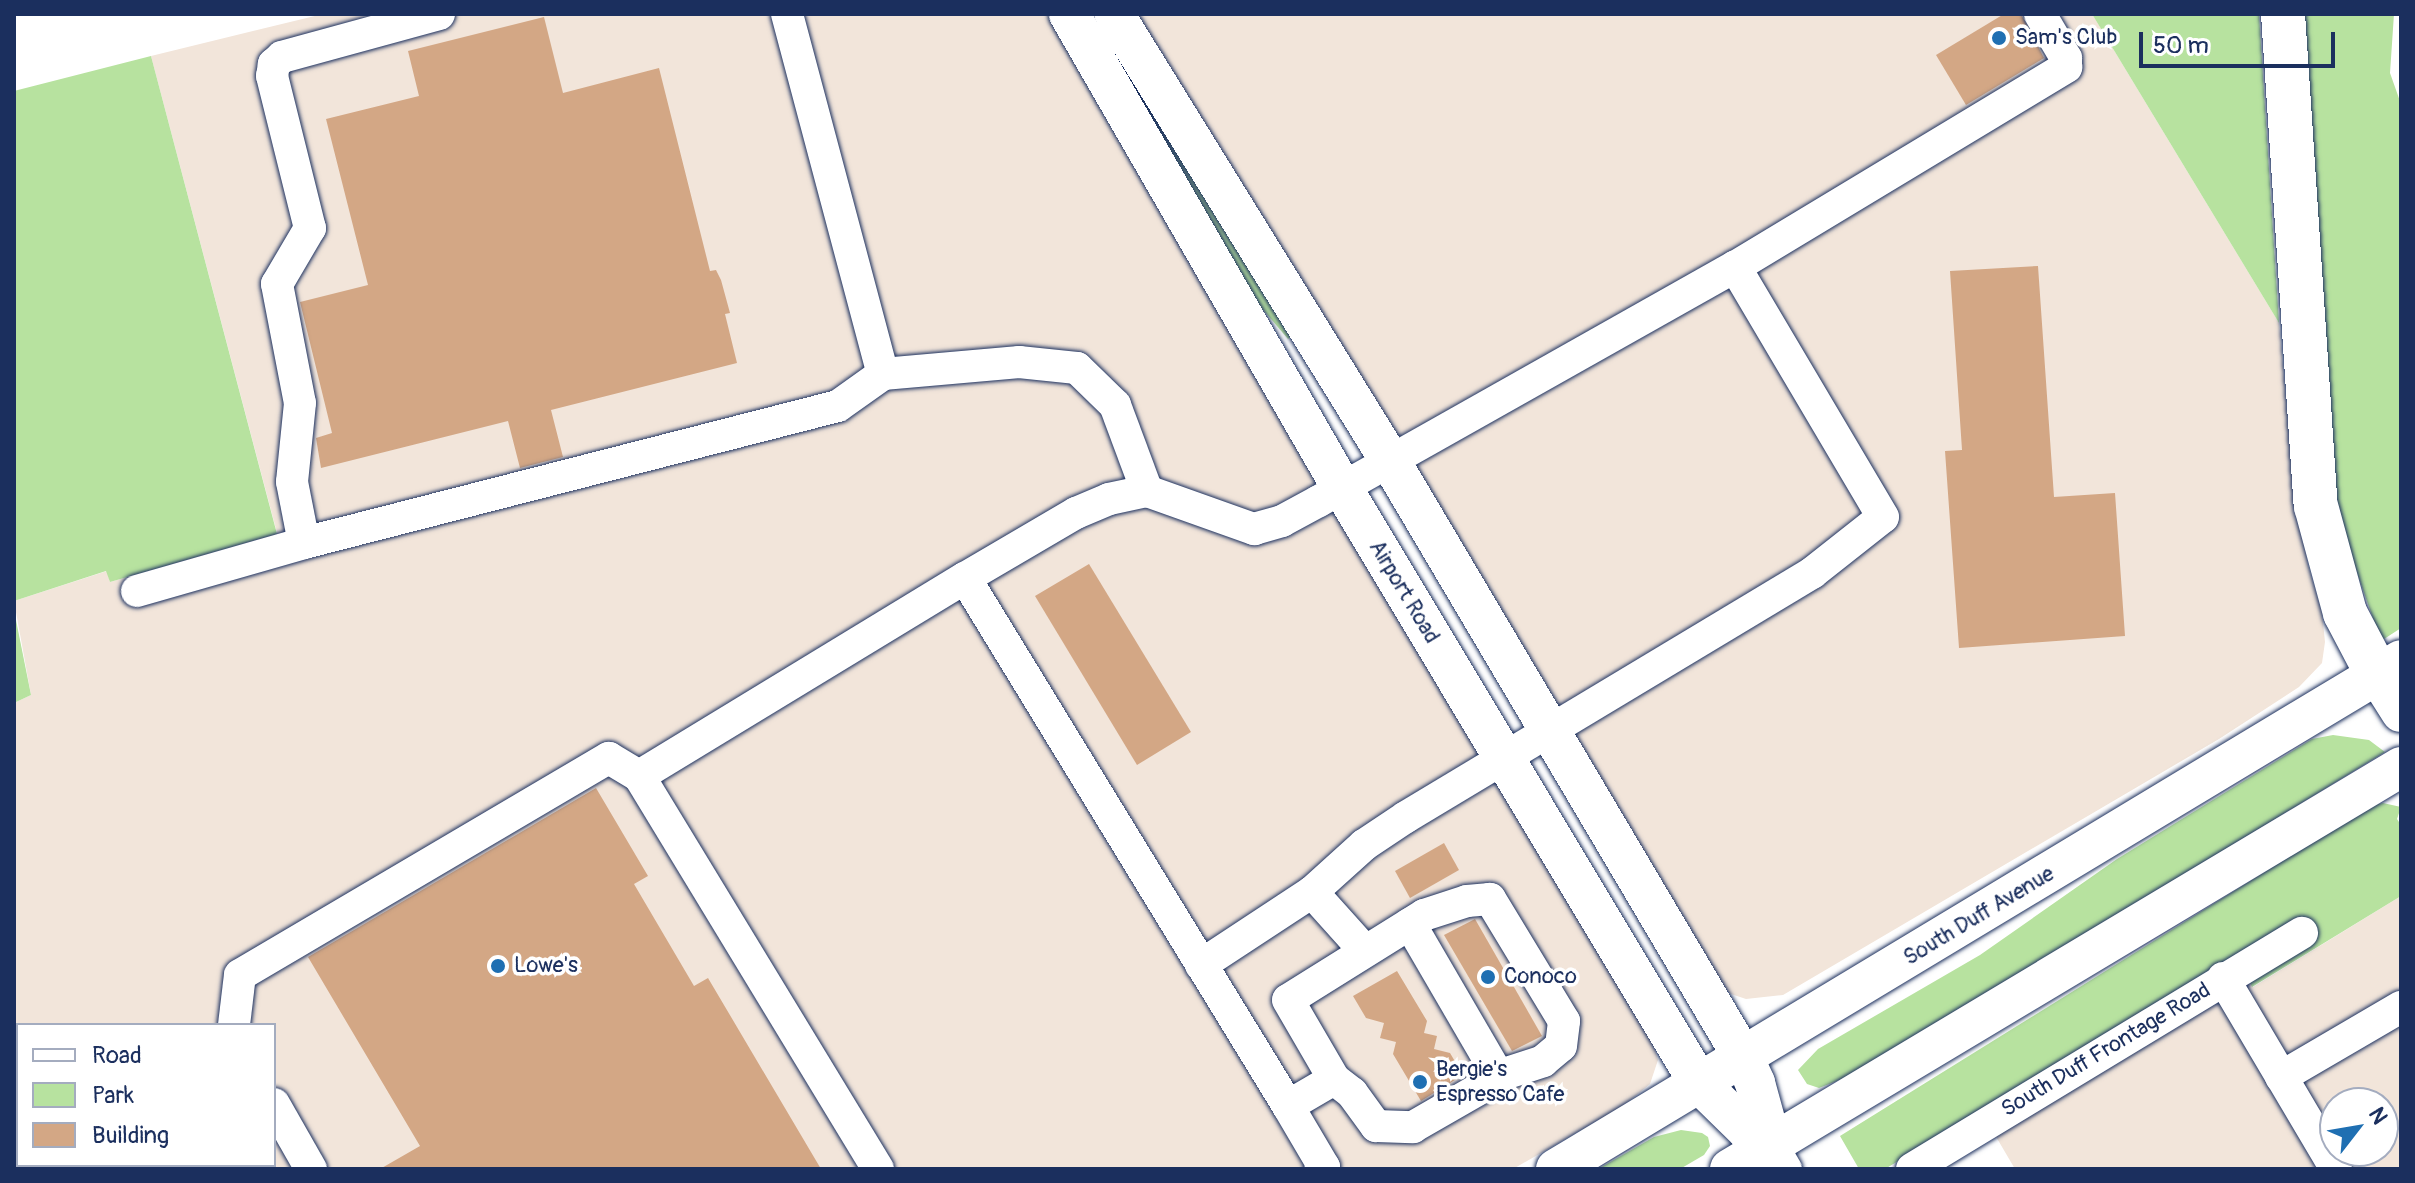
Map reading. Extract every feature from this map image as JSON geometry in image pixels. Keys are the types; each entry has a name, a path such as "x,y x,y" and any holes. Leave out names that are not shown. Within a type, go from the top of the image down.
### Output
{"highway":[{"path":"2283,14 2316,506 2345,613 2389,667"}],"main road":[{"name":"Airport Road","path":"1069,14 1341,486 1699,1083 1779,1157"},
{"path":"1114,14 1389,459 1743,1057 1755,1083 1779,1157"},
{"path":"2389,667 2401,712"},
{"name":"South Duff Avenue","path":"1556,1169 2389,667"},
{"path":"1730,1169 1779,1157 2401,767"}],"street":[{"path":"304,543 292,482 300,403 277,284 310,228 272,76 274,64 282,57 439,14"},
{"path":"787,14 883,374"},
{"path":"639,776 965,578 1076,513 1109,499 1147,491 1254,529 1282,521 1735,267 2066,67 2066,58 2040,14"},
{"path":"1201,965 1312,892 1364,845 1812,573 1883,517 1735,267"},
{"path":"137,591 304,543 838,406 883,374 1019,362 1077,368 1115,405 1147,491"},
{"path":"965,578 1288,1106 1324,1167 1320,1169"},
{"path":"234,1023 240,975 609,758 639,776 878,1169"},
{"path":"1312,892 1365,951"},
{"path":"1490,899 1564,1021 1561,1046 1543,1061 1499,1077 1413,1127 1376,1126 1352,1093 1334,1079 1288,1000 1410,924 1467,901 1490,899"},
{"path":"1410,924 1499,1077"},
{"name":"South Duff Frontage Road","path":"1912,1169 2302,933"},
{"path":"2223,978 2336,1169"},
{"path":"2281,1077 2401,1007"},
{"path":"1288,1106 1334,1079"},
{"path":"276,1108 311,1169"}],"shaded area":[{"path":"323,14 1051,14 1648,1027 1658,1060 1650,1084 1623,1106 1513,1169 14,1169 14,703 31,695 14,601 107,571 110,582 277,533 151,56"},
{"path":"1133,14 2092,14 2279,323 2294,488 2308,565 2322,613 2325,642 2322,663 2299,687 2219,739 1783,995 1746,999 1731,994 1711,977"},
{"path":"2401,896 2401,1169 2015,1169 1995,1135 2249,980 2253,987"}],"green space":[{"path":"2092,14 2259,14 2279,323"},
{"path":"2298,14 2394,14 2390,73 2401,104 2401,628 2381,641 2338,519"},
{"path":"1110,36 1293,335 1288,339 1242,285 1102,39"},
{"path":"151,56 277,534 110,582 106,571 14,601 14,91"},
{"path":"14,610 31,695 14,703"},
{"path":"2333,735 2369,740 2385,752 1852,1075 1819,1088 1807,1084 1798,1070 1818,1049 1980,955 2117,859 2312,739"},
{"path":"2383,803 2401,807 2397,819 2401,825 2401,896 2252,987 2249,980 2313,941 2299,918 1885,1169 1859,1169 1840,1136 2371,806"},
{"path":"1681,1130 1702,1133 1708,1137 1710,1146 1704,1155 1680,1169 1598,1169 1654,1137"}],"building":[{"path":"2004,14 2021,14 2044,58 1966,105 1936,55"},
{"path":"544,17 563,93 659,68 710,271 716,270 721,280 730,313 725,314 737,363 551,410 563,457 520,468 508,421 321,468 316,438 332,433 300,302 368,285 326,119 419,96 408,51"},
{"path":"2038,266 2054,497 2115,493 2125,636 1959,648 1945,451 1962,450 1950,271"},
{"path":"1089,564 1191,732 1137,765 1035,596"},
{"name":"Lowe's","path":"596,788 648,876 634,884 694,986 708,978 821,1169 380,1169 420,1146 308,957"},
{"path":"1444,843 1459,870 1410,898 1395,871"},
{"path":"1475,919 1542,1036 1512,1051 1444,935"},
{"path":"1397,971 1427,1021 1424,1033 1437,1036 1434,1049 1450,1053 1463,1075 1421,1101 1393,1054 1396,1042 1380,1038 1384,1023 1366,1018 1353,996"}],"place":[{"name":"Sam's Club","path":"1999,38"},
{"name":"Lowe's","path":"498,966"},
{"name":"Conoco","path":"1488,977"},
{"name":"Bergie's Espresso Cafe","path":"1420,1082"}]}
